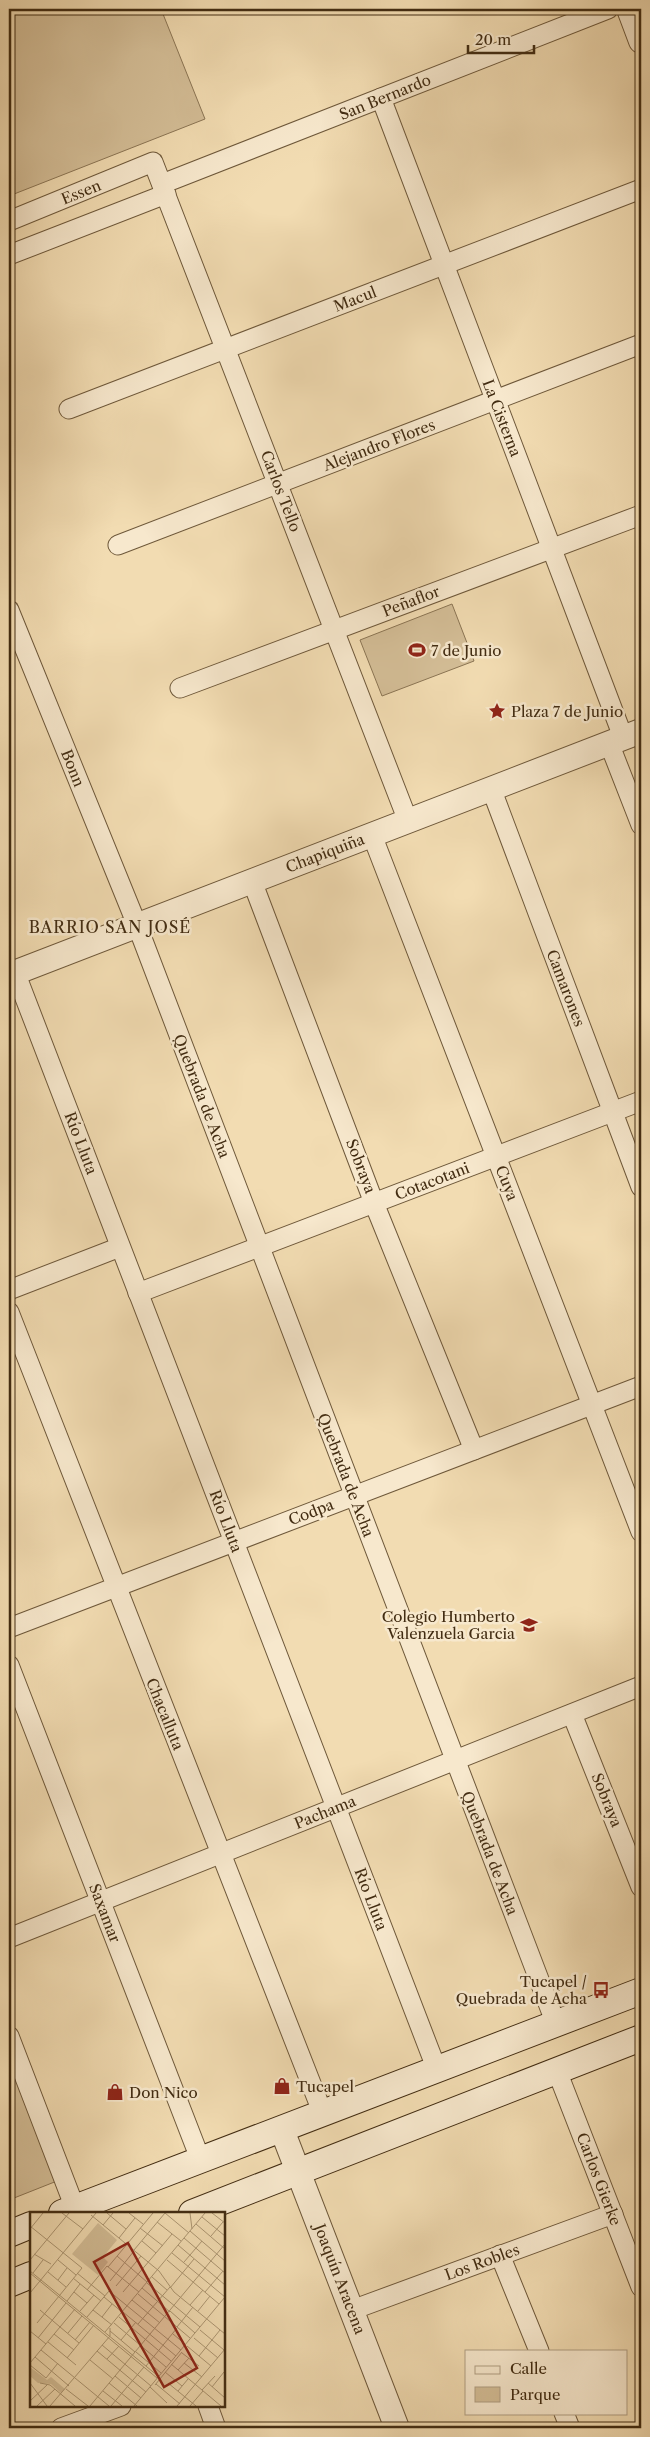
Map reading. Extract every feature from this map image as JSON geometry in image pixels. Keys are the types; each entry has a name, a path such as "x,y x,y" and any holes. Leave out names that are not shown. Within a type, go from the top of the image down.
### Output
{"main road":[{"path":"69,2211 641,1991"},
{"path":"195,2212 641,2038"},
{"path":"9,2234 30,2225"},
{"path":"9,2284 30,2275"}],"street":[{"name":"San Bernardo","path":"9,256 380,98 608,9"},
{"path":"629,9 641,41"},
{"name":"La Cisterna","path":"380,98 624,737 641,825"},
{"name":"Carlos Tello","path":"153,162 408,820"},
{"name":"Essen","path":"9,221 153,162"},
{"name":"Macul","path":"68,408 641,189"},
{"name":"Alejandro Flores","path":"118,545 641,344"},
{"name":"Peñaflor","path":"180,688 641,515"},
{"name":"Bonn","path":"9,610 137,925"},
{"name":"Chapiquiña","path":"12,973 624,737"},
{"name":"Camarones","path":"492,788 641,1186"},
{"name":"Cuya","path":"372,835 641,1532"},
{"name":"Sobraya","path":"252,881 374,1203 474,1450"},
{"name":"Quebrada de Acha","path":"137,925 556,2024"},
{"name":"Río Lluta","path":"12,973 138,1293 437,2070"},
{"name":"Cotacotani","path":"138,1293 641,1101"},
{"path":"9,1290 120,1247"},
{"name":"Chacalluta","path":"9,1312 115,1588 323,2114"},
{"name":"Codpa","path":"9,1628 641,1386"},
{"name":"Saxamar","path":"9,1665 201,2161"},
{"name":"Pachama","path":"9,1938 641,1686"},
{"name":"Sobraya","path":"572,1714 641,1887"},
{"path":"9,2036 69,2211"},
{"name":"Carlos Gierke","path":"557,2071 641,2287"},
{"name":"Joaquín Aracena","path":"282,2130 397,2428"},
{"name":"Los Robles","path":"352,2310 613,2214"},
{"path":"500,2255 539,2350"},
{"path":"61,2428 95,2422 120,2407"},
{"path":"208,2407 216,2428"},
{"path":"564,2414 570,2428"}],"green space":[{"path":"9,9 161,9 205,119 9,196"},
{"name":"7 de Junio","path":"452,604 474,661 382,696 360,640"},
{"path":"9,2056 57,2181 9,2200"}],"place":[{"name":"7 de Junio","path":"417,650"},
{"name":"Plaza 7 de Junio","path":"497,711"},
{"name":"Colegio Humberto Valenzuela Garcia","path":"529,1625"},
{"name":"Tucapel / Quebrada de Acha","path":"601,1990"},
{"name":"Tucapel","path":"282,2086"},
{"name":"Don Nico","path":"115,2092"}],"district":[{"name":"BARRIO SAN JOSÉ","path":"110,927"}]}
